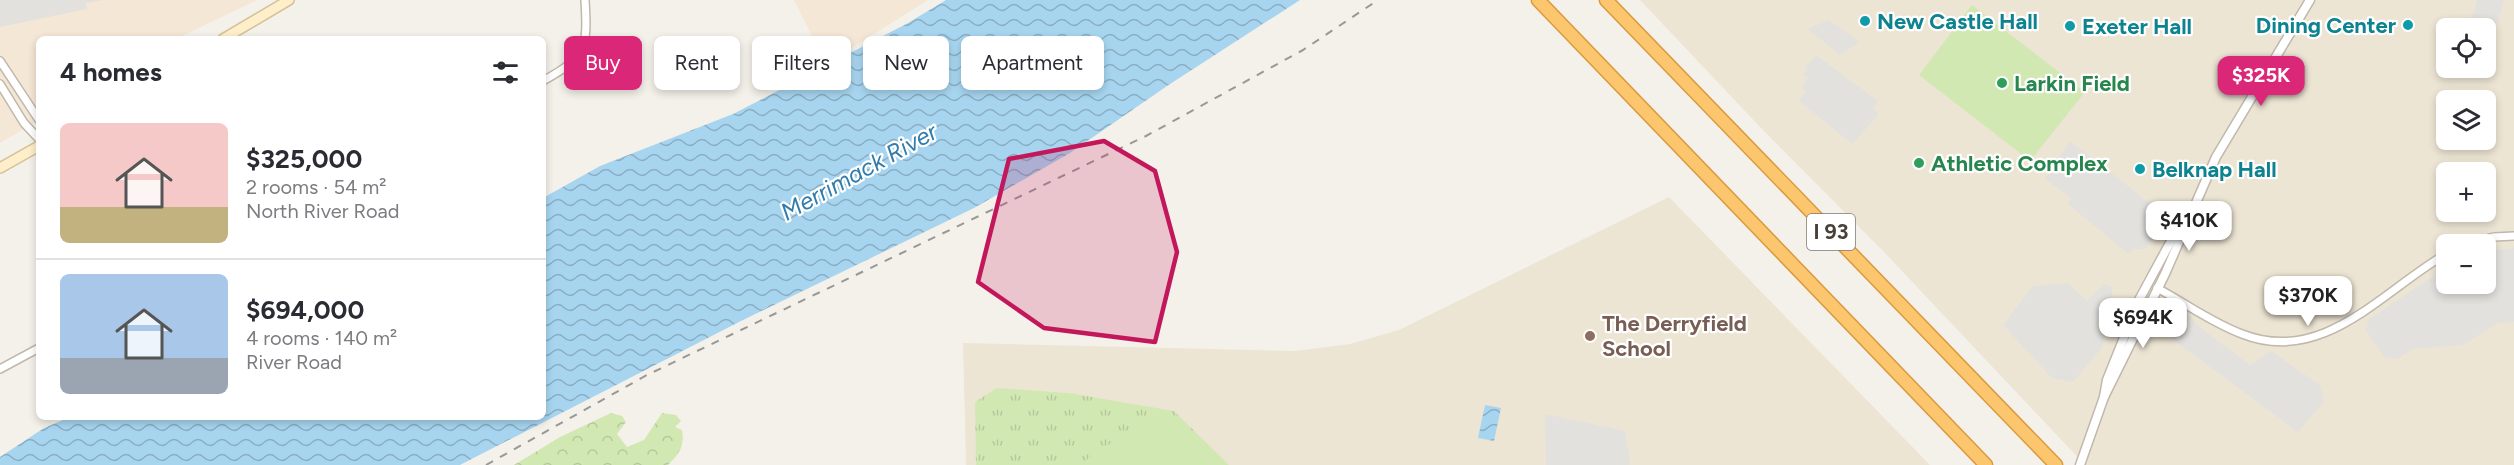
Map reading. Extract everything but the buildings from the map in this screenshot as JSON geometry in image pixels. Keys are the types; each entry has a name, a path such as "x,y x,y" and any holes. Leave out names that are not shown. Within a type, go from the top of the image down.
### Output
{"highway":[{"name":"I 93","path":"1538,0 1986,465"},
{"name":"I 93","path":"1606,0 2056,465"}],"main road":[{"path":"228,36 289,0"},
{"path":"0,168 36,148"}],"street":[{"path":"546,79 580,56 586,36 585,0"},
{"path":"2104,398 2191,217 2193,206 2216,157 2310,0"},
{"path":"0,61 36,115"},
{"path":"0,84 24,123 36,136"},
{"path":"2080,465 2104,398 2107,380 2139,300 2185,215 2193,206"},
{"path":"2496,237 2514,236"},
{"path":"2157,288 2241,334 2275,342 2301,342 2323,336 2345,323 2436,261"},
{"path":"0,369 36,350"}],"highlighted area":[{"path":"1104,141 1155,171 1177,252 1155,342 1044,328 978,282 1009,159"}],"shaded area":[{"path":"0,0 257,0 182,36 36,36 36,122 0,143"},
{"path":"0,0 104,0 86,3 87,9 0,27"},
{"path":"794,0 928,0 871,36 863,36 863,41 851,48 851,36 812,36"},
{"path":"1640,0 2514,0 2514,465 2085,465 1884,252 1762,129"},
{"path":"2477,0 2504,0 2496,28 2496,18 2471,18"},
{"path":"1829,20 1860,42 1840,55 1808,29"},
{"path":"1816,55 1878,101 1873,108 1879,114 1852,144 1799,101 1806,92 1801,87 1808,78 1803,75 1807,69 1805,68"},
{"path":"2070,141 2165,215 2164,224 2145,249 2133,249 2129,254 2068,204 2071,198 2045,179"},
{"name":"The Derryfield School","path":"1669,197 1930,465 966,465 963,343 1295,351 1350,344 1399,330"},
{"path":"2514,248 2514,322 2498,323 2463,345 2413,349 2397,359 2384,357 2366,331 2369,319 2436,275 2436,294 2496,294 2496,250"},
{"path":"2068,283 2087,301 2104,284 2113,287 2102,348 2073,382 2052,378 2003,325 2033,286"},
{"path":"2184,308 2198,326 2250,365 2271,351 2320,385 2324,402 2298,432 2172,339 2170,325"},
{"path":"1545,414 1625,431 1629,465 1546,465"}],"green space":[{"name":"Larkin Field","path":"1972,5 2085,92 2030,161 1919,75"},
{"path":"997,388 1069,393 1174,411 1229,465 976,465 975,402"},
{"path":"1157,411 1166,412 1210,465 1090,465 1086,460"},
{"path":"611,413 622,416 626,422 617,434 627,447 644,440 662,413 676,415 681,421 675,427 682,430 683,436 678,453 668,465 514,465 560,437"}],"water":[{"name":"Merrimack River","path":"946,0 1300,0 1167,86 1070,153 974,208 739,322 460,465 0,465 0,457 44,428 63,420 546,420 546,196 600,166 733,114 779,90 851,90 851,53 863,46 863,90 949,90 949,36 883,36"},
{"path":"1485,405 1501,408 1494,441 1478,438"}],"railway":[{"path":"486,465 647,375 1146,136 1303,50 1378,0"}],"place":[{"name":"New Castle Hall","path":"1865,21"},
{"name":"Dining Center","path":"2408,25"},
{"name":"Exeter Hall","path":"2070,26"},
{"name":"Larkin Field","path":"2002,83"},
{"name":"Athletic Complex","path":"1919,163"},
{"name":"Belknap Hall","path":"2140,169"},
{"name":"The Derryfield School","path":"1590,336"}]}
